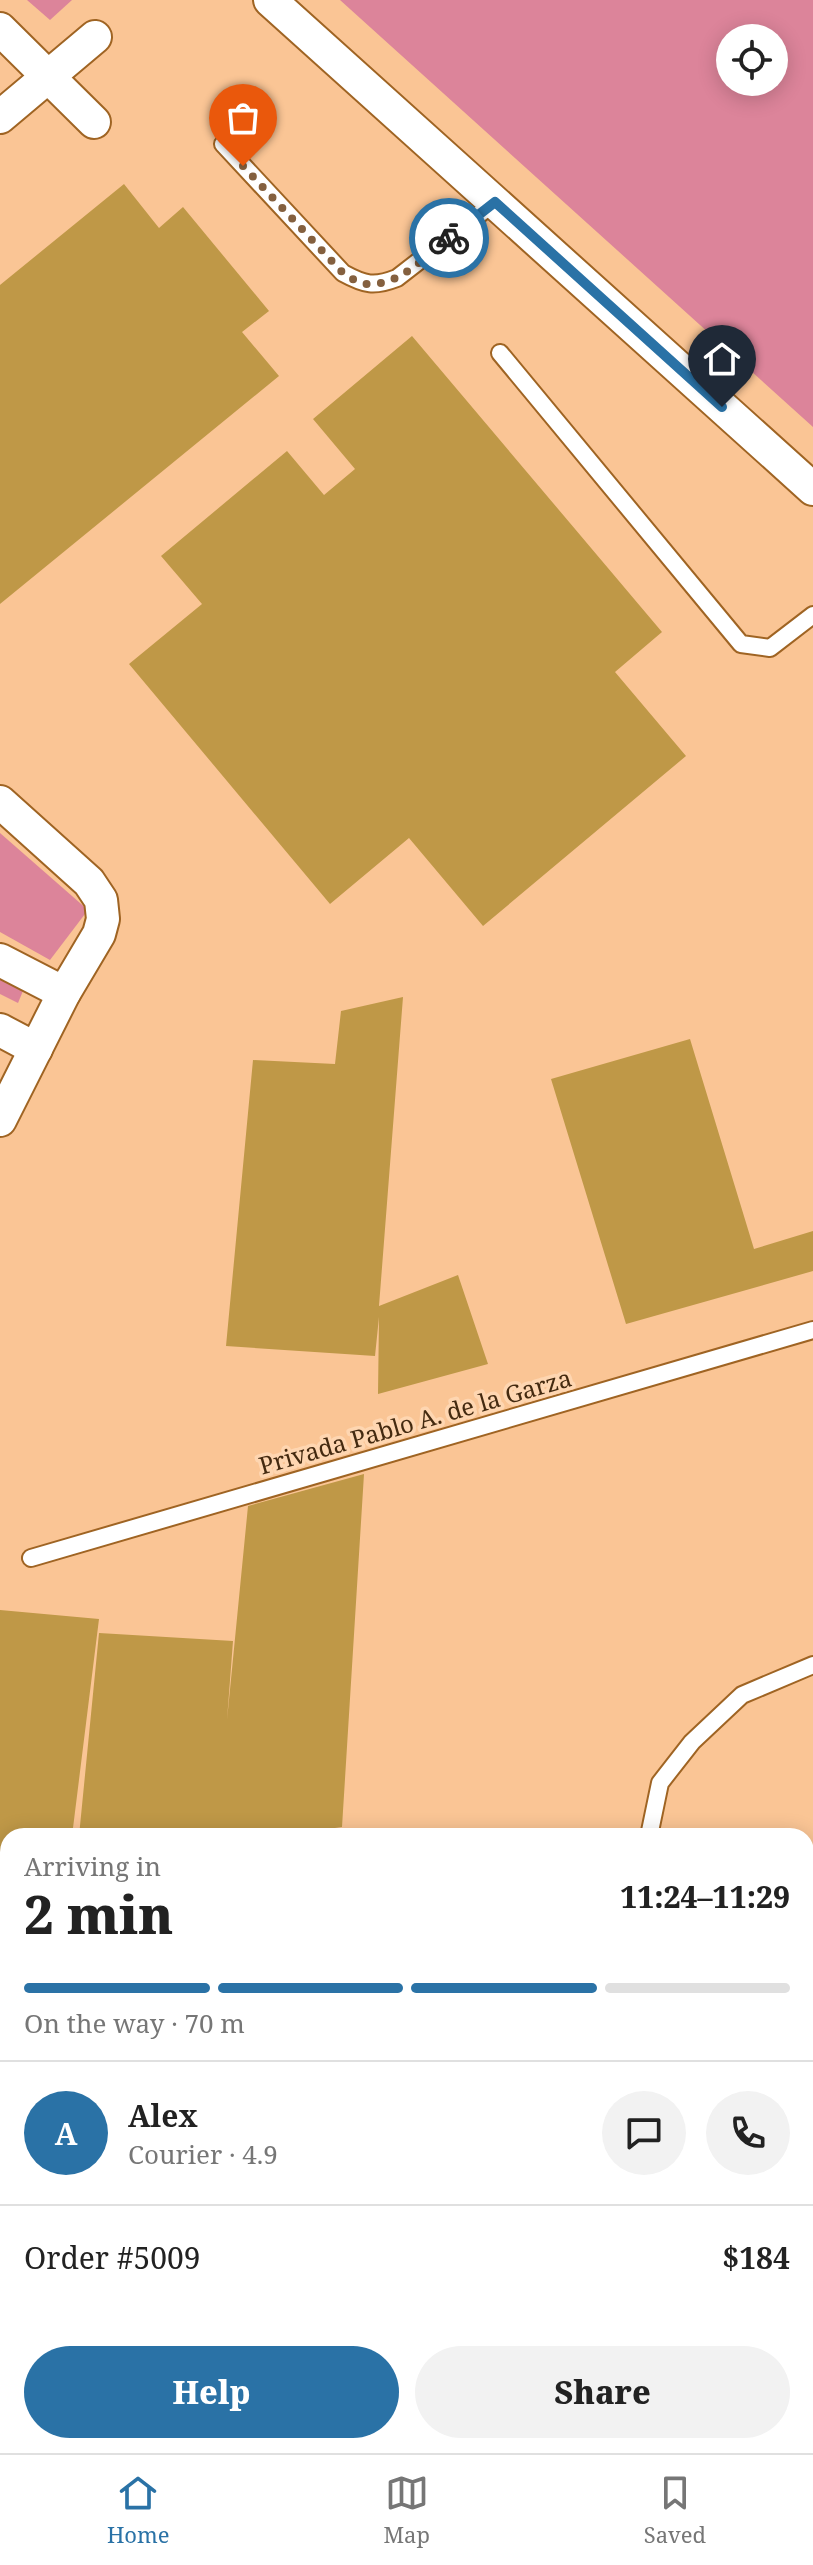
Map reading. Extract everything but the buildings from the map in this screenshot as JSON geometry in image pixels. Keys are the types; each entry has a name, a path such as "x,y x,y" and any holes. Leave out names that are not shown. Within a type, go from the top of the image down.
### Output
{"street":[{"path":"270,0 813,489"},
{"path":"0,29 94,122"},
{"path":"0,117 95,37"},
{"path":"0,802 89,882 101,900 103,919 99,934 64,993 0,1120"},
{"path":"0,960 64,993"},
{"path":"0,1030 36,1049"}],"lane":[{"path":"223,144 343,273 363,284 384,283 397,278 495,202"},
{"path":"500,353 741,644 770,648 813,615"},
{"name":"Privada Pablo A. de la Garza","path":"31,1558 813,1330"},
{"path":"651,1828 660,1783 692,1742 742,1695 813,1665"}],"shaded area":[{"path":"27,0 72,0 50,20"},
{"path":"340,0 813,0 813,427"},
{"path":"0,833 88,910 50,960 0,932"},
{"path":"0,974 25,986 18,1003 0,994"}],"way so far":[{"path":"243,166 343,273 363,284 384,283 397,278 449,238"}],"route":[{"path":"449,238 495,202 722,407"}]}
